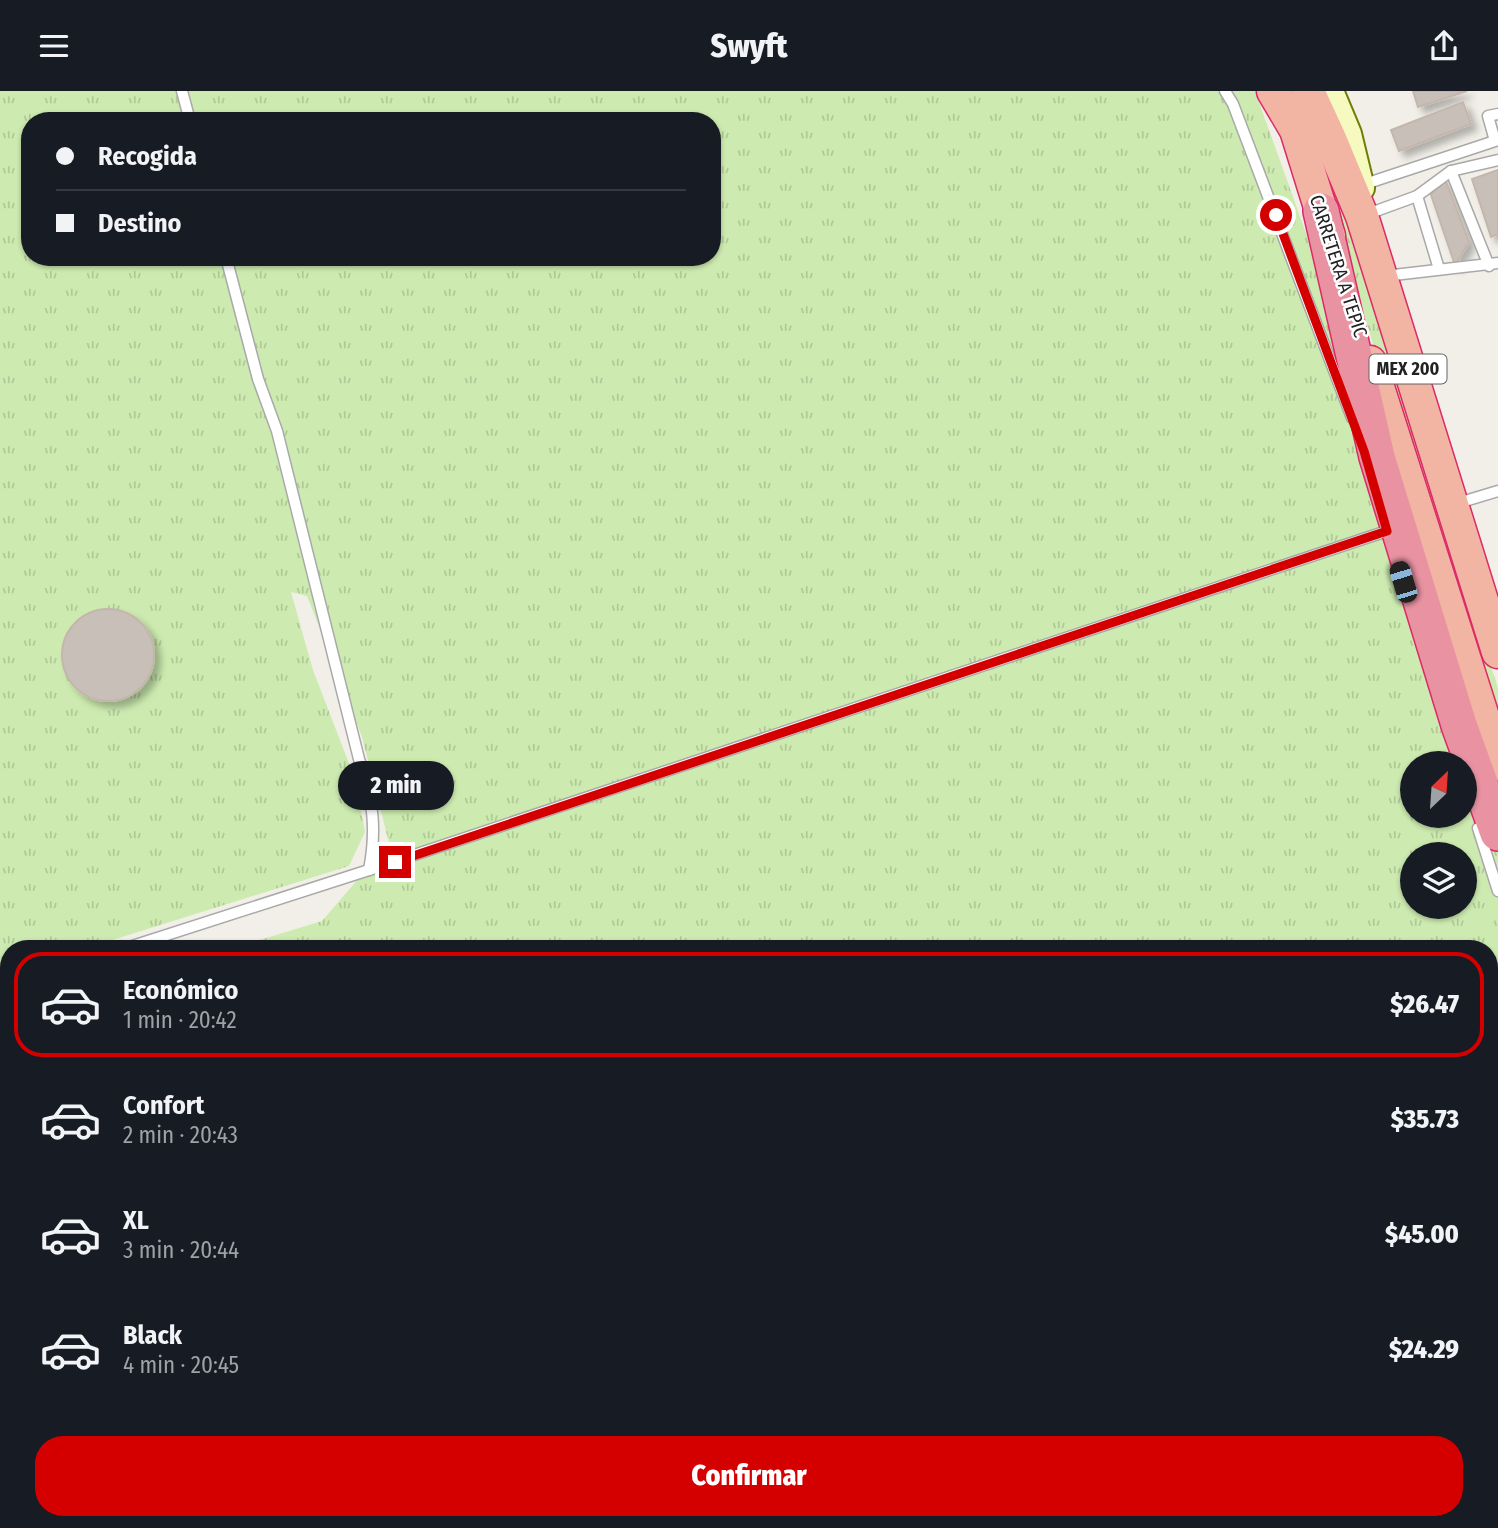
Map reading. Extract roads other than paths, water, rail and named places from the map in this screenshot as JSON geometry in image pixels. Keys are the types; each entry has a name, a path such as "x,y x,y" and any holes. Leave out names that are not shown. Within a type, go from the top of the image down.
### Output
{"highway":[{"name":"CARRETERA A TEPIC","path":"1273,91 1296,130 1498,764"},
{"name":"CARRETERA A TEPIC","path":"1308,91 1358,200 1498,652"},
{"path":"1321,211 1369,428 1459,725 1486,825"},
{"path":"1469,562 1498,626"}],"main road":[{"path":"1330,91 1348,134 1358,200"}],"lane":[{"path":"182,91 188,112"},
{"path":"1226,91 1355,427"},
{"path":"1358,200 1495,141 1488,116 1498,114"},
{"path":"1358,200 1417,197 1451,171 1498,160"},
{"path":"1381,276 1494,264 1451,171"},
{"path":"1417,197 1439,269"},
{"path":"228,266 258,379 277,431 359,759 369,787 375,821 369,870"},
{"path":"1364,451 1376,491"},
{"path":"1452,505 1498,491"},
{"path":"1383,517 1391,544"},
{"path":"151,940 1387,531"},
{"path":"1486,825 1498,891"}]}
